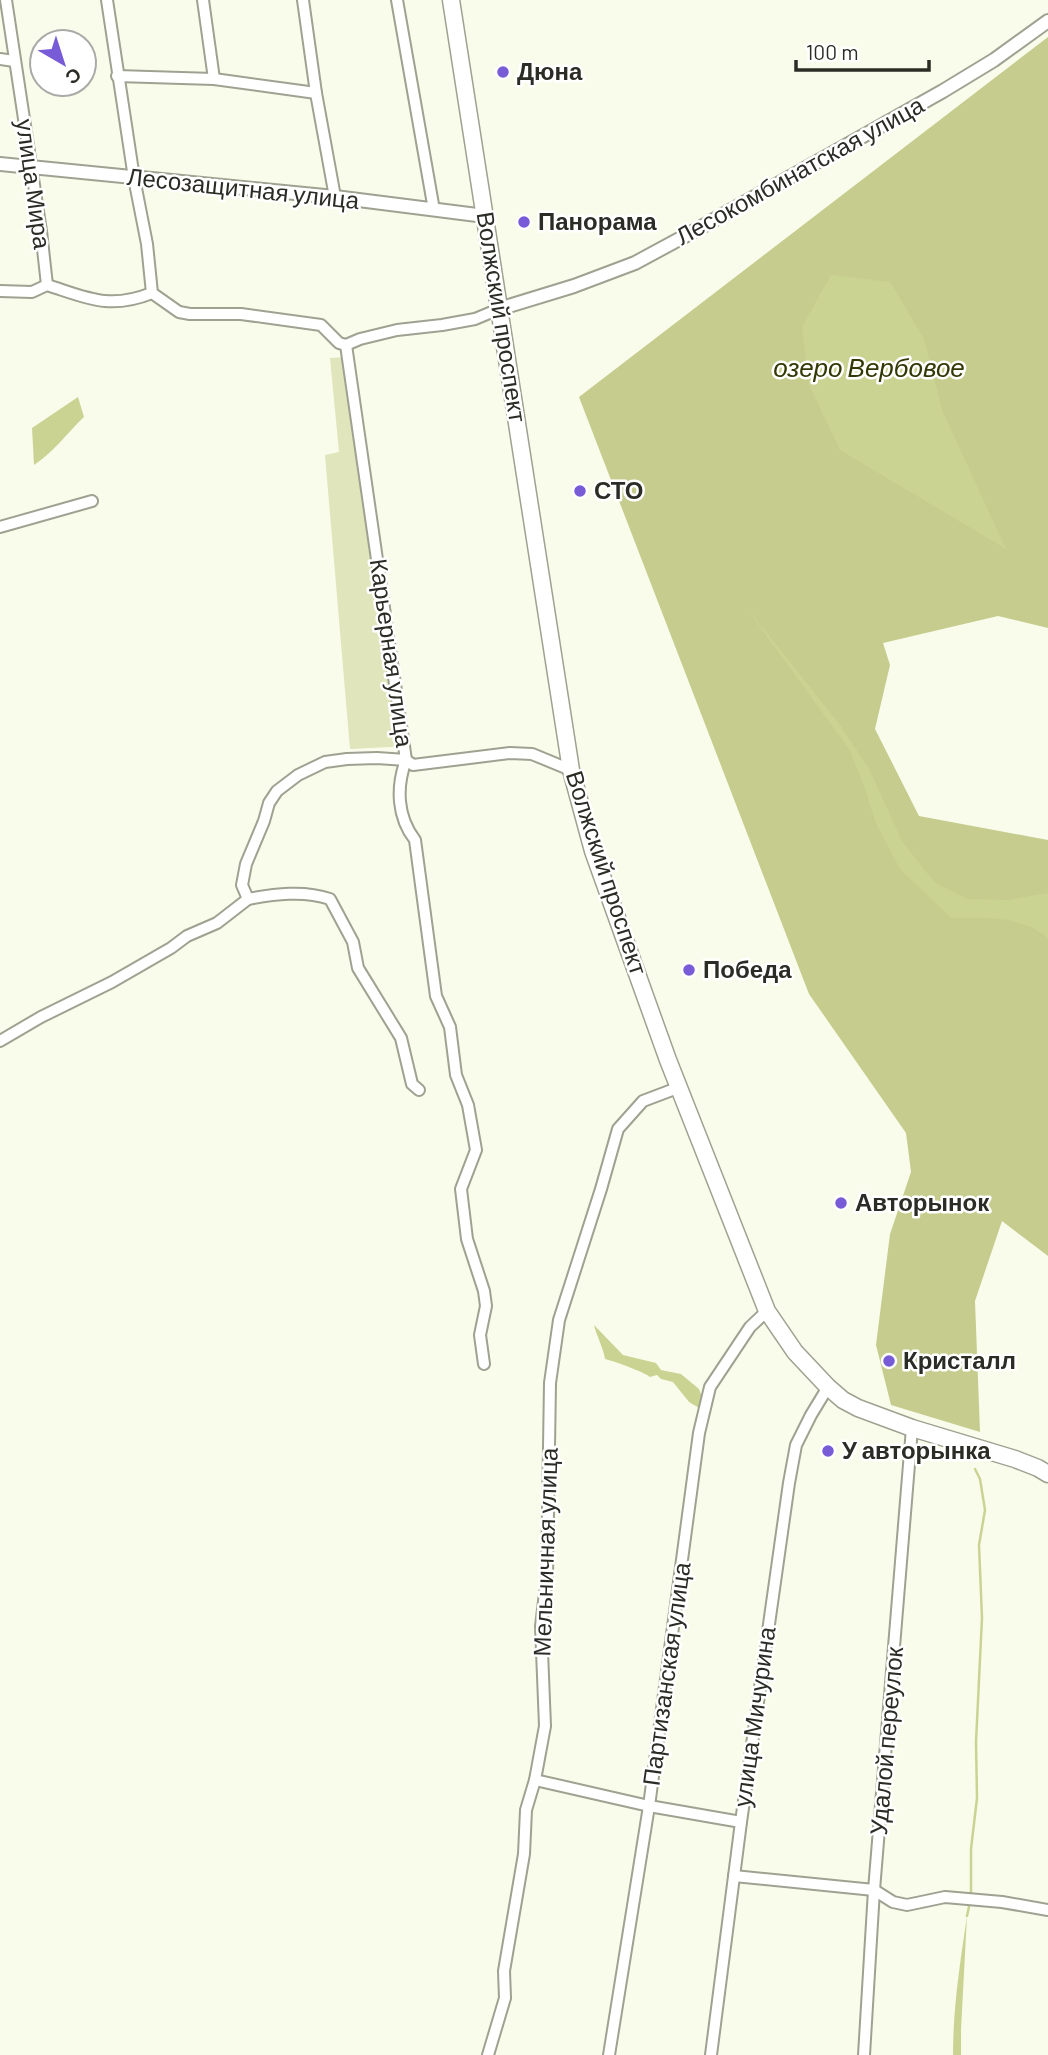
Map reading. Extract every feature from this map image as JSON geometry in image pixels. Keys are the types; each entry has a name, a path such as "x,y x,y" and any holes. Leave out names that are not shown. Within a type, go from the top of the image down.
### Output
{"main road":[{"name":"Волжский проспект","path":"451,0 571,770 593,851 663,1047 767,1311 795,1352 843,1400 912,1428 1015,1459 1048,1474"}],"street":[{"name":"улица Мира","path":"6,0 47,285"},
{"path":"107,0 117,76 147,244 152,293 179,312 241,314 321,325 340,343 346,345 397,330 475,319 499,309"},
{"path":"203,0 214,79"},
{"path":"303,0 335,197"},
{"path":"397,0 434,210"},
{"name":"Лесокомбинатская улица","path":"499,309 574,286 635,263 943,91 994,60 1048,21"},
{"path":"0,59 15,61"},
{"path":"117,76 214,79 316,93"},
{"name":"Лесозащитная улица","path":"0,164 335,197 485,216"},
{"path":"0,291 32,292 47,285 112,303 136,300 152,293"},
{"name":"Карьерная улица","path":"346,345 406,760 400,783 401,814 415,839 436,996 450,1027 456,1075 468,1105 476,1150 461,1189 467,1239 485,1291 486,1306 480,1335 484,1364"},
{"path":"0,527 92,500"},
{"path":"248,899 242,885 246,864 269,803 277,791 298,775 325,762 346,759 406,760 413,765 510,753 531,754 571,770"},
{"path":"0,1041 41,1017 112,982 187,936 216,923 248,899 277,894 318,895 330,899 353,942 358,968 401,1038 412,1084 419,1090"},
{"name":"Мельничная улица","path":"488,2055 505,1998 504,1971 524,1854 526,1810 535,1780 545,1726 541,1626 547,1576 550,1383 559,1320 618,1129 643,1101 680,1087"},
{"name":"Партизанская улица","path":"609,2055 649,1806 703,1414 710,1387 726,1361 750,1327 767,1311"},
{"name":"улица Мичурина","path":"712,2055 740,1822 794,1457 802,1432 828,1387"},
{"name":"Удалой переулок","path":"864,2055 874,1891 912,1428"},
{"path":"535,1780 649,1806 740,1822"},
{"path":"734,1876 874,1891 893,1902 907,1905 945,1897 1002,1902 1048,1910"}],"shaded area":[{"path":"1048,37 1048,628 998,616 883,643 890,665 875,729 919,816 1048,840 1048,1256 1002,1221 975,1301 980,1432 891,1405 876,1345 890,1234 911,1172 906,1133 809,994 579,397"},
{"path":"345,357 411,746 350,749 325,455 339,452 330,358"}],"water":[{"name":"озеро Вербовое","path":"831,275 890,282 924,339 942,410 1006,549 840,450 809,385 802,327"},
{"path":"78,397 84,417 34,465 32,428"},
{"path":"743,603 840,725 869,769 902,841 934,882 967,899 1008,900 1048,893 1048,938 1026,925 1002,919 951,918 900,869 876,823 849,749"},
{"path":"594,1325 623,1355 656,1363 661,1370 681,1374 699,1389 703,1400 699,1408 689,1402 673,1382 657,1375 650,1377 605,1359"},
{"path":"967,1916 961,2055 953,2055 959,1968"}],"waterway":[{"path":"971,1896 971,1849 977,1798 976,1742 982,1618 979,1545 985,1510 980,1479 975,1469"},
{"path":"967,1916 970,1902"}],"place":[{"name":"Дюна","path":"503,72"},
{"name":"Панорама","path":"524,222"},
{"name":"СТО","path":"580,491"},
{"name":"Победа","path":"689,970"},
{"name":"Авторынок","path":"841,1203"},
{"name":"Кристалл","path":"889,1361"},
{"name":"У авторынка","path":"828,1451"}]}
